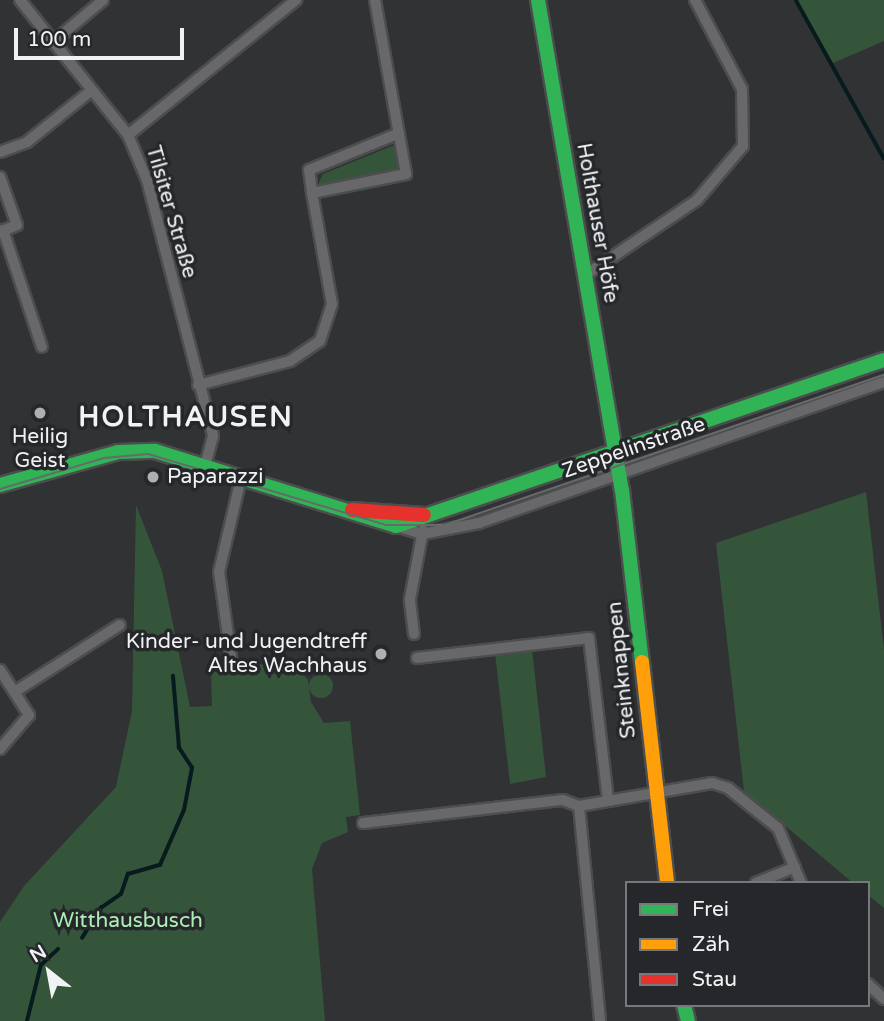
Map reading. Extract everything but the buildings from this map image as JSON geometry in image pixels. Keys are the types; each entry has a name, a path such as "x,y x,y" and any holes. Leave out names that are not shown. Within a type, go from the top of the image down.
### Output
{"main road":[{"name":"Holthauser Höfe","path":"538,0 584,276 617,452"},
{"name":"Zeppelinstraße","path":"0,485 136,450 205,466 396,526 884,359"},
{"name":"Steinknappen","path":"617,452 667,881"},
{"name":"Zeppelinstraße","path":"346,511 424,515"}],"street":[{"name":"Tilsiter Straße","path":"20,0 128,135 146,180 213,436 205,466"},
{"path":"53,42 103,0"},
{"path":"128,135 296,0"},
{"path":"312,194 402,177 408,169 375,0"},
{"path":"584,276 697,200 743,146 742,89 695,0"},
{"path":"0,152 27,142 92,90"},
{"path":"198,385 290,361 320,341 332,304 309,170 399,133"},
{"path":"0,177 17,225 2,231 42,347"},
{"name":"Zeppelinstraße","path":"396,526 422,534 479,523 884,382"},
{"path":"232,664 219,572 241,478"},
{"path":"414,634 410,599 424,515"},
{"path":"16,691 120,625"},
{"path":"417,658 589,638 608,800"},
{"path":"0,670 29,715 0,749"},
{"path":"363,823 563,800 579,806 712,783 728,788 778,828 800,881"},
{"path":"579,806 600,1021"},
{"path":"761,881 795,867"},
{"path":"870,986 884,999"}],"green space":[{"path":"793,0 884,0 884,41 833,63"},
{"path":"392,146 399,150 403,170 318,185 323,174"},
{"path":"866,492 884,650 884,908 870,897 870,881 851,881 744,791 716,543"},
{"name":"Witthausbusch","path":"136,505 162,571 190,707 212,706 211,672 290,660 308,680 311,702 324,723 350,721 360,815 346,817 348,832 322,843 312,869 325,1021 0,1021 0,922 24,886 116,787 132,711"},
{"path":"532,649 546,777 510,784 495,653"},
{"path":"321,674 330,677 333,686 330,695 321,698 312,695 309,686 312,677"}],"waterway":[{"path":"796,0 884,158"},
{"path":"82,938 101,908 121,894 128,874 160,865 184,810 192,768 179,748 173,676"},
{"path":"27,1021 41,965 58,949"}],"tram line":[{"path":"0,489 104,458 148,454 386,525 445,525 884,375"}],"traffic: fast":[{"path":"538,0 622,490 642,662"},
{"path":"0,485 118,452 155,451 396,526 884,360"},
{"path":"684,1007 688,1021"}],"traffic: slow":[{"path":"642,662 667,881"}],"traffic: jam":[{"path":"352,510 424,515"}],"place":[{"name":"Heilig Geist","path":"40,413"},
{"name":"Paparazzi","path":"153,477"},
{"name":"Kinder- und Jugendtreff Altes Wachhaus","path":"381,654"}],"district":[{"name":"HOLTHAUSEN","path":"186,417"}]}
